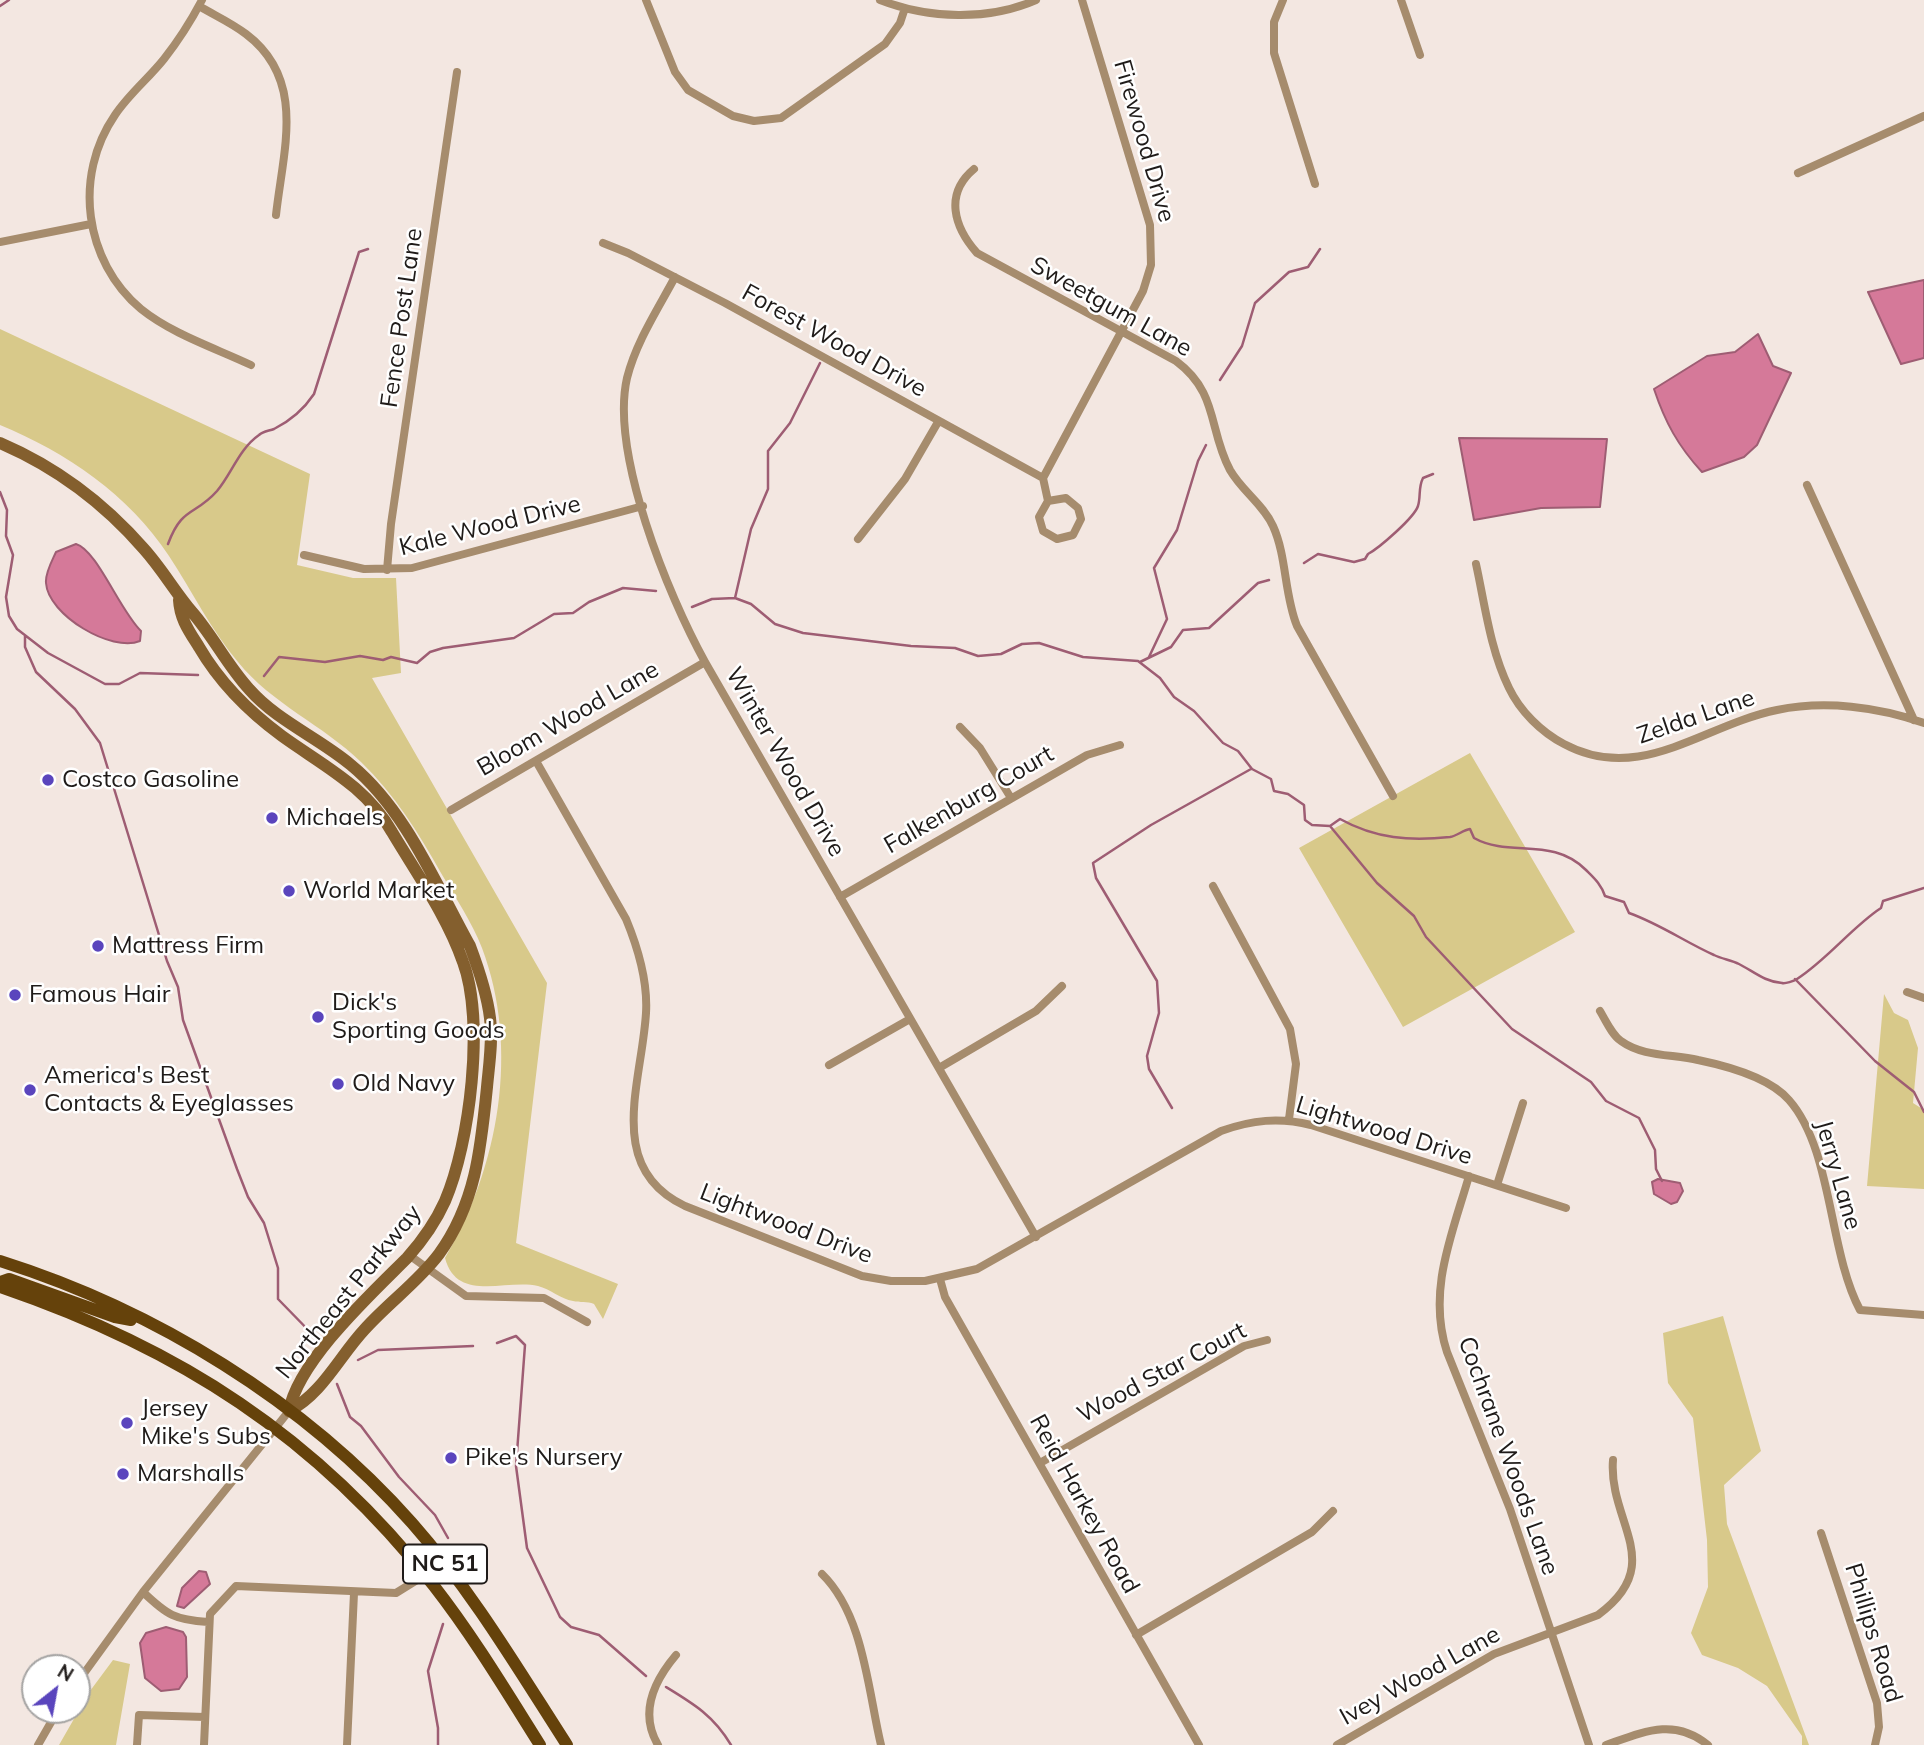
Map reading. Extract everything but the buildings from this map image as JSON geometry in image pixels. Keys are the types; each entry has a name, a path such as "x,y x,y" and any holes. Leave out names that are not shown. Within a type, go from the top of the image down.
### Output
{"main road":[{"name":"NC 51","path":"0,1261 53,1280 145,1322 224,1365 289,1411 347,1459 411,1523 468,1594 567,1745"},
{"path":"0,1282 9,1279 115,1317 145,1322"},
{"name":"NC 51","path":"0,1287 77,1315 179,1363 275,1427 362,1504 425,1575 480,1651 540,1745"}],"street":[{"path":"646,0 675,72 688,90 733,116 754,121 781,118 886,44 900,23 905,8"},
{"path":"880,0 905,8 970,15 1009,9 1036,0"},
{"name":"Firewood Drive","path":"1043,478 1143,291 1151,265 1150,225 1082,0"},
{"path":"1283,0 1274,22 1274,53 1315,184"},
{"path":"1401,0 1420,55"},
{"path":"251,365 170,327 141,309 109,269 91,224 91,173 101,139 125,102 181,37 200,3 262,48 279,75 286,95 289,123 276,215"},
{"name":"Fence Post Lane","path":"387,570 391,524 457,72"},
{"path":"1798,173 1924,116"},
{"name":"Sweetgum Lane","path":"974,169 958,186 954,206 964,237 977,253 1176,361 1203,388 1230,469 1272,524 1279,547 1287,601 1297,626 1393,796"},
{"path":"0,242 91,224"},
{"name":"Forest Wood Drive","path":"603,243 675,277 852,371 1043,478"},
{"name":"Winter Wood Drive","path":"675,277 637,350 625,392 626,439 666,584 705,662 1036,1237"},
{"path":"858,539 905,479 939,422"},
{"name":"Northeast Parkway","path":"0,443 45,464 101,506 162,570 179,600 192,612 250,691 267,707 351,764 386,800 470,946 480,972 491,1021 479,1163 466,1208 438,1255 363,1330 304,1403 289,1411 275,1427 143,1592 91,1664"},
{"path":"1043,478 1048,501 1039,517 1043,531 1058,539 1073,535 1081,519 1078,508 1066,498 1048,501"},
{"path":"1807,485 1914,720"},
{"name":"Kale Wood Drive","path":"304,555 347,567 387,570 426,565 643,506"},
{"name":"Zelda Lane","path":"1476,564 1494,645 1509,688 1531,719 1549,735 1586,754 1617,759 1654,755 1744,719 1792,707 1832,705 1877,710 1924,723"},
{"name":"Northeast Parkway","path":"179,600 180,616 208,663 238,699 282,736 351,782 389,826 452,934 464,964 475,1027 461,1152 445,1201 409,1255 331,1339 296,1388 289,1411"},
{"name":"Bloom Wood Lane","path":"451,810 705,662"},
{"path":"960,727 979,748 1011,798"},
{"name":"Falkenburg Court","path":"840,897 1087,755 1120,745"},
{"name":"Lightwood Drive","path":"536,761 626,919 636,944 646,1012 634,1141 640,1165 652,1183 667,1197 685,1206 848,1271 891,1281 940,1279 977,1269 1221,1131 1258,1120 1289,1119 1566,1208"},
{"path":"1213,886 1290,1029 1296,1063 1289,1119"},
{"path":"939,1068 1037,1011 1062,986"},
{"path":"1907,992 1924,998"},
{"name":"Jerry Lane","path":"1600,1011 1618,1039 1630,1047 1660,1055 1698,1060 1737,1072 1770,1085 1788,1099 1810,1138 1847,1279 1860,1310 1924,1315"},
{"path":"829,1065 910,1019"},
{"path":"1497,1185 1523,1102"},
{"name":"Cochrane Woods Lane","path":"1469,1176 1440,1277 1439,1322 1447,1352 1510,1509 1589,1745"},
{"path":"409,1255 466,1296 544,1298 587,1322"},
{"name":"Reid Harkey Road","path":"940,1279 945,1297 1199,1745"},
{"name":"Wood Star Court","path":"1040,1463 1244,1346 1268,1340"},
{"name":"Ivey Wood Lane","path":"1336,1745 1494,1654 1598,1615 1620,1596 1627,1584 1634,1555 1613,1478 1613,1460"},
{"path":"1136,1634 1312,1532 1333,1511"},
{"name":"Phillips Road","path":"1821,1533 1877,1703 1879,1727 1875,1745"},
{"path":"822,1574 836,1592 857,1635 881,1745"},
{"path":"204,1745 208,1622 210,1614 236,1586 396,1593 425,1575"},
{"path":"143,1592 162,1610 179,1620 208,1622"},
{"path":"347,1745 354,1593"},
{"path":"658,1745 648,1720 650,1704 660,1678 676,1655"},
{"path":"137,1745 139,1715 205,1717"},
{"path":"38,1745 50,1724"},
{"path":"1606,1745 1662,1728 1686,1731 1708,1745"}],"shaded area":[{"path":"1924,280 1924,358 1901,364 1868,292"},
{"path":"0,329 310,474 297,565 353,578 396,578 401,673 372,678 547,983 516,1243 618,1284 603,1319 594,1304 569,1300 538,1286 471,1285 451,1272 445,1258 464,1223 479,1185 498,1107 500,1026 494,987 478,938 424,843 385,788 346,749 251,677 219,637 169,556 135,514 72,462 0,425"},
{"path":"1758,334 1773,366 1791,373 1757,445 1744,457 1702,472 1673,433 1654,389 1707,356 1735,352"},
{"path":"1459,438 1607,439 1600,507 1541,508 1474,520"},
{"path":"76,544 92,557 141,631 140,641 114,642 98,636 69,619 49,595 47,575 56,552"},
{"path":"1470,753 1575,932 1403,1027 1299,848"},
{"path":"1884,994 1894,1013 1908,1020 1918,1048 1913,1103 1924,1110 1924,1189 1867,1186"},
{"path":"1658,1179 1680,1183 1683,1191 1677,1202 1671,1204 1654,1194 1652,1182"},
{"path":"1723,1316 1761,1451 1724,1485 1727,1524 1809,1745 1802,1745 1802,1736 1767,1686 1738,1668 1702,1655 1691,1633 1708,1587 1707,1540 1693,1418 1668,1383 1663,1333"},
{"path":"199,1571 206,1572 210,1584 184,1608 177,1606 182,1588"},
{"path":"166,1627 183,1632 186,1637 187,1677 179,1689 161,1691 145,1678 140,1643 146,1633"},
{"path":"113,1660 130,1664 116,1745 59,1745 71,1724 91,1724 91,1690"}],"waterway":[{"path":"0,6 9,0"},
{"path":"168,544 178,523 217,491 252,441 291,418 314,394 359,252 368,249"},
{"path":"1220,380 1242,346 1255,303 1289,272 1308,267 1320,249"},
{"path":"735,598 751,529 768,489 768,451 790,423 820,363"},
{"path":"1149,657 1167,619 1154,568 1177,530 1198,461 1206,445"},
{"path":"1304,563 1318,554 1354,562 1365,559 1410,518 1418,506 1423,478 1433,474"},
{"path":"0,492 7,510 6,536 13,555 6,597 9,616 17,629 48,653 105,684 119,684 140,673 198,675"},
{"path":"1140,662 1171,647 1183,630 1209,628 1258,583 1269,580"},
{"path":"264,676 279,657 325,662 360,656 383,660 391,657 417,663 430,652 443,648 514,638 554,614 573,613 589,602 623,588 656,591"},
{"path":"692,607 712,599 735,598 751,604 775,624 803,633 911,646 955,648 978,656 1001,654 1022,644 1039,643 1083,657 1138,661 1160,678 1174,697 1194,711 1223,743 1238,751 1252,769 1271,779 1274,791 1288,794 1304,805 1305,820 1312,825 1330,826 1377,883 1414,916 1426,937 1512,1029 1591,1082 1606,1101 1639,1118 1655,1150 1656,1169 1662,1181"},
{"path":"25,636 25,647 36,672 75,709 100,743 167,961 178,987 183,1020 248,1197 264,1223 278,1268 278,1299 316,1338"},
{"path":"1172,1108 1149,1069 1147,1056 1159,1013 1157,981 1096,878 1093,863 1151,825 1251,769"},
{"path":"1330,826 1340,819 1380,835 1421,839 1450,837 1470,829 1474,838 1488,844 1559,853 1586,870 1605,896 1624,902 1629,913 1714,955 1765,978 1783,983 1797,979 1819,962 1881,908 1883,901 1924,888"},
{"path":"1795,979 1875,1061 1914,1092 1924,1112"},
{"path":"497,1343 516,1336 525,1345 516,1466 527,1548 560,1617 571,1627 599,1635 646,1676"},
{"path":"358,1360 378,1350 473,1346"},
{"path":"337,1384 350,1417 361,1426 399,1477 435,1515 448,1538"},
{"path":"438,1745 438,1728 428,1671 443,1624"},
{"path":"666,1687 710,1718 731,1745"}],"place":[{"name":"Costco Gasoline","path":"48,780"},
{"name":"Michaels","path":"272,818"},
{"name":"World Market","path":"289,891"},
{"name":"Mattress Firm","path":"98,946"},
{"name":"Famous Hair","path":"15,995"},
{"name":"Dick's Sporting Goods","path":"318,1017"},
{"name":"Old Navy","path":"338,1084"},
{"name":"America's Best Contacts & Eyeglasses","path":"30,1090"},
{"name":"Jersey Mike's Subs","path":"127,1423"},
{"name":"Pike's Nursery","path":"451,1458"},
{"name":"Marshalls","path":"123,1474"}]}
